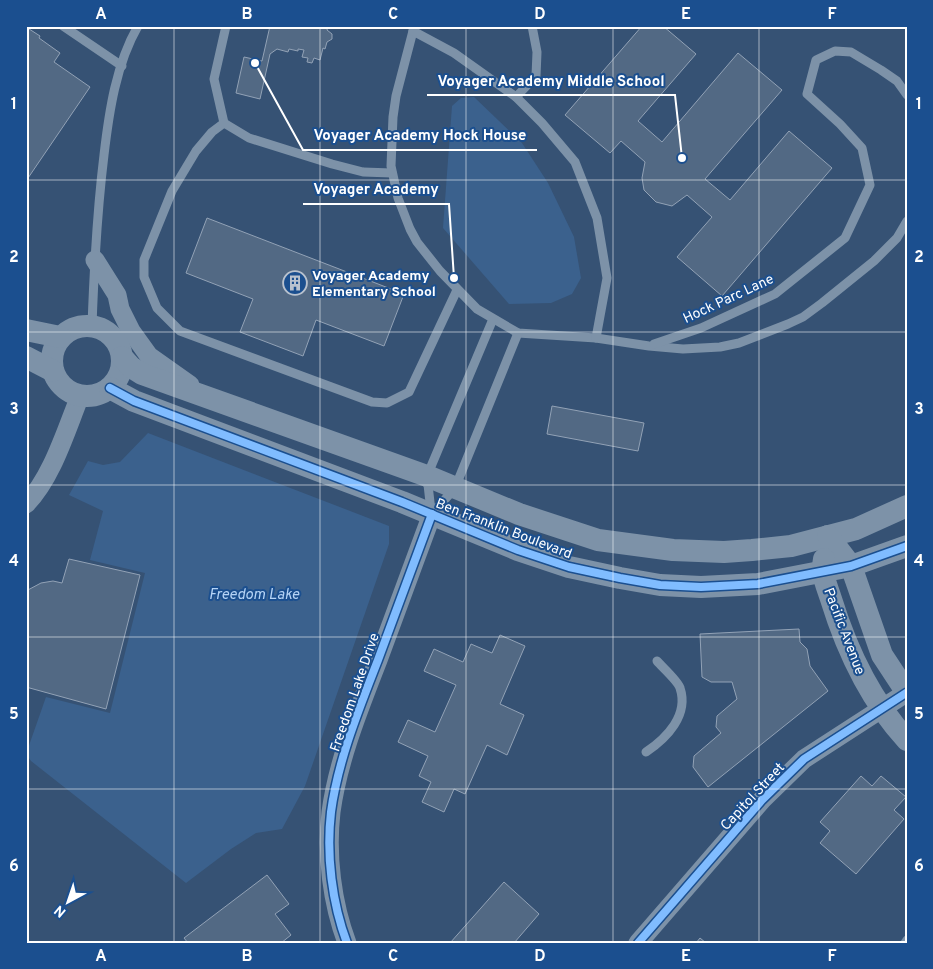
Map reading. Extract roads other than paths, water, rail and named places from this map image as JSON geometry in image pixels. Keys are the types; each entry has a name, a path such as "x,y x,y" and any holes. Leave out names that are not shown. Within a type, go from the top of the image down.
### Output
{"street":[{"name":"Ben Franklin Boulevard","path":"95,260 116,295 120,309 131,331 148,356 210,397"},
{"path":"81,326 92,326 103,330 112,337 119,346 122,358 119,374 110,388 101,394 80,396 71,393 56,380 52,371 52,353 60,337 70,330 81,326"},
{"path":"26,330 60,337"},
{"path":"26,357 52,371"},
{"name":"Ben Franklin Boulevard","path":"122,358 142,374 427,476 562,529 598,540 673,550 724,552 791,546 856,529 907,506"},
{"name":"Ben Franklin Boulevard","path":"110,388 134,401 432,514 518,550 569,567 660,585 701,587 758,584 851,566 907,546"},
{"path":"26,504 48,475 80,396"},
{"name":"Freedom Lake Drive","path":"347,943 337,910 334,891 330,829 332,810 342,763 354,724 432,514"},
{"name":"Pacific Avenue","path":"828,536 851,566 882,655 907,693"},
{"name":"Pacific Avenue","path":"828,536 822,572 834,610 866,685 881,709 907,740"},
{"name":"Capitol Street","path":"638,943 762,800 804,759 907,693"}],"lane":[{"path":"63,26 122,66"},
{"path":"92,326 100,189 108,119 122,66 138,26"},
{"path":"226,26 214,79 224,123 249,138 332,164 363,172 392,173"},
{"path":"516,97 536,76 536,52 532,26"},
{"path":"414,29 454,53 516,97 542,123 575,162 597,218 607,278 596,338"},
{"name":"Hock Parc Lane","path":"414,29 395,103 391,166 398,198 414,236 428,256 457,290 477,309 518,333 596,338 684,349 720,347 739,343 803,317 874,261 897,238 907,221"},
{"name":"Hock Parc Lane","path":"649,346 701,328 775,294 845,238 870,185 862,148 840,124 807,94 816,60 835,51 851,52 897,81 907,95"},
{"path":"224,123 212,132 196,150 172,191 144,260 144,277 157,308 180,331 372,402 387,403 409,392 457,290"},
{"path":"432,514 427,476 493,319"},
{"path":"432,514 455,488 518,333"},
{"path":"646,752 662,742 682,713 680,687 657,661"}],"water":[{"path":"474,97 522,143 548,183 574,237 581,278 572,294 551,303 509,304 443,228 452,106 461,98"},
{"name":"Freedom Lake","path":"148,433 389,526 389,544 305,786 282,829 256,833 231,849 186,883 31,761 26,754 46,697 110,713 145,573 90,560 103,511 69,495 88,461 103,465 120,462"}],"place":[{"name":"Voyager Academy Hock House","path":"255,63"},
{"name":"Voyager Academy Middle School","path":"682,158"},
{"name":"Voyager Academy","path":"454,278"},
{"name":"Voyager Academy Elementary School","path":"295,283"}]}
